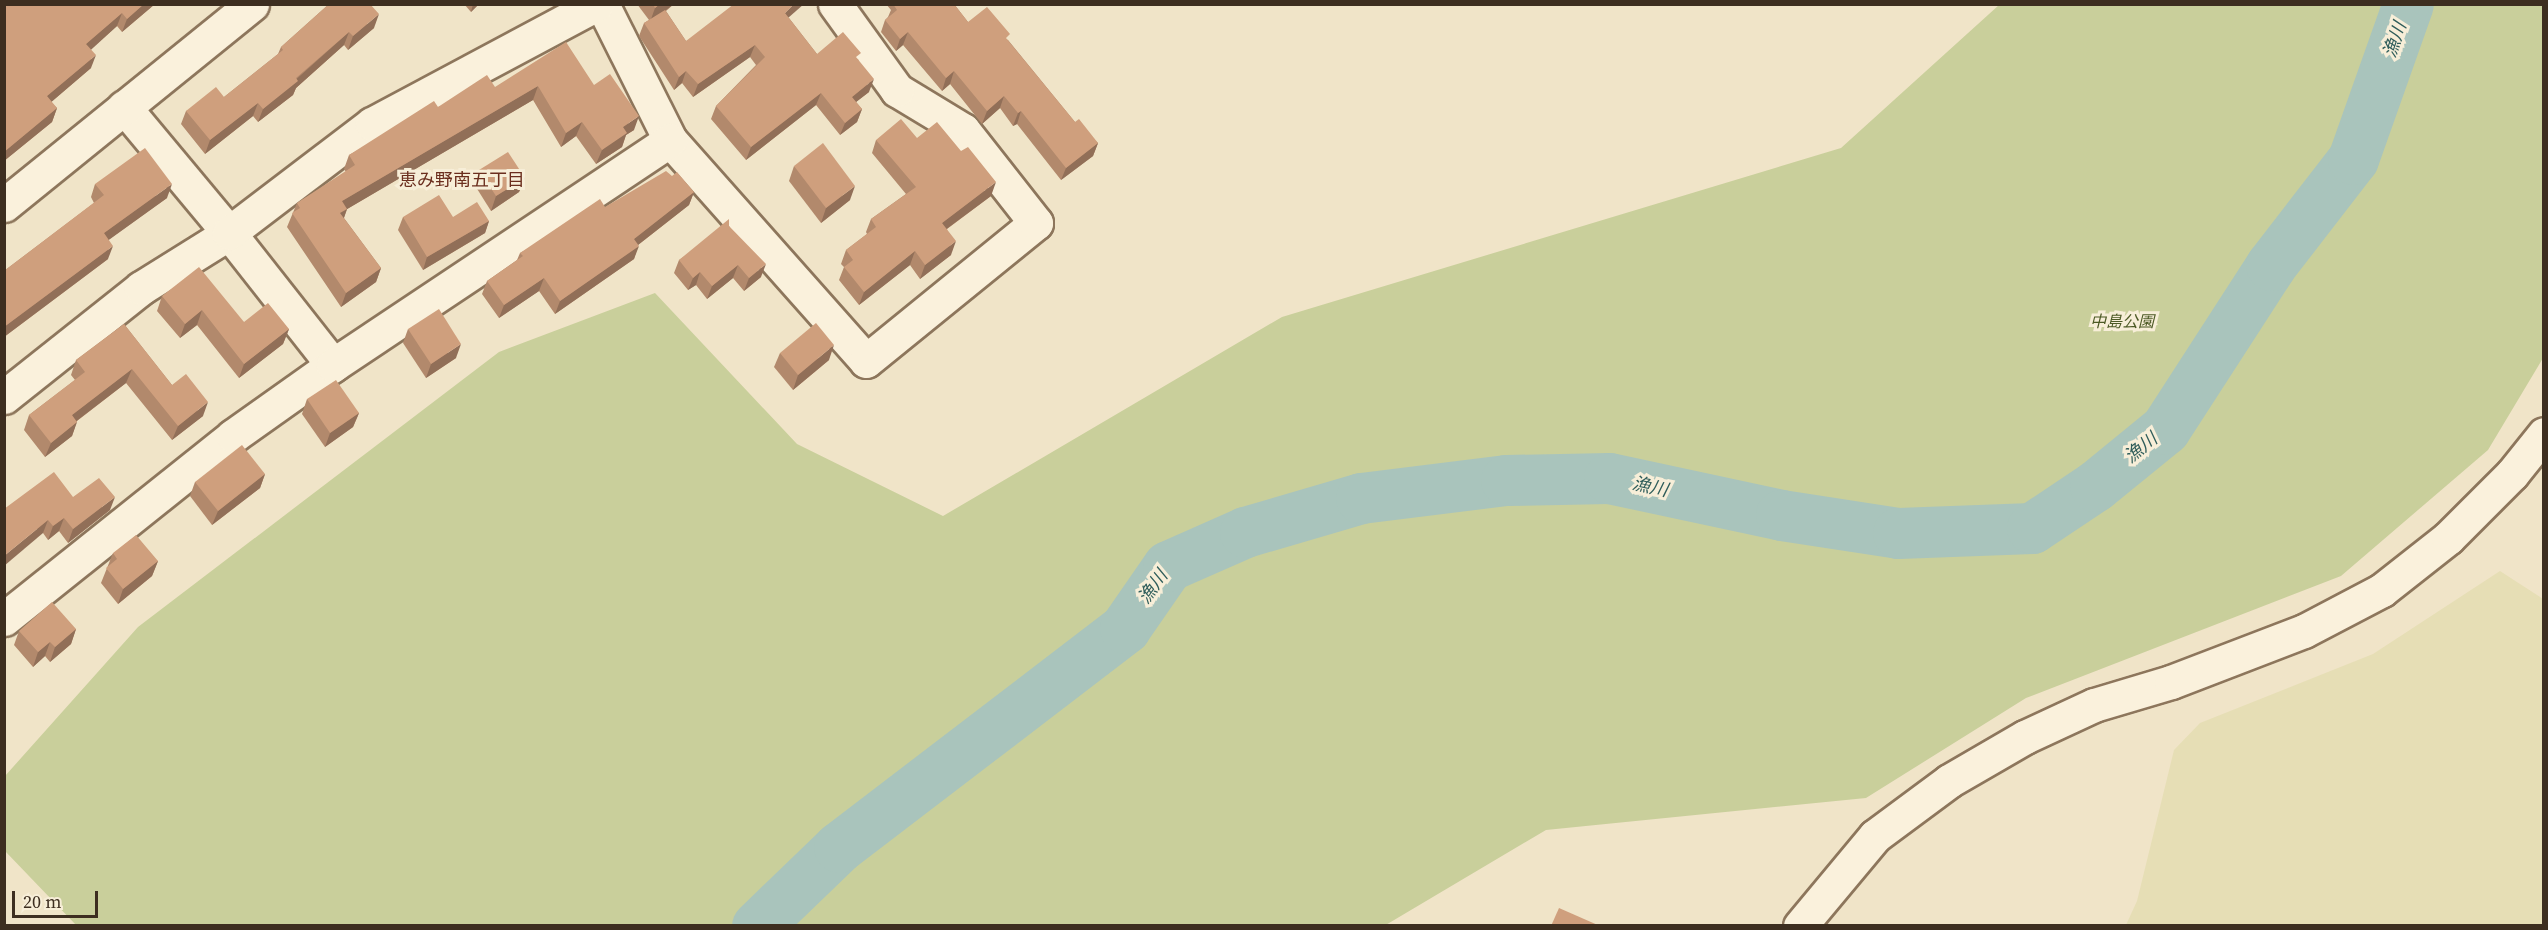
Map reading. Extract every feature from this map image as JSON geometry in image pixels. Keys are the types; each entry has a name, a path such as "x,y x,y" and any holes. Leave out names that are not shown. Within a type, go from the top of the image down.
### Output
{"street":[{"path":"4,205 252,4"},
{"path":"4,397 141,288 230,233 372,124 597,4"},
{"path":"602,4 670,140 866,361 1036,223 963,130 897,90 836,4"},
{"path":"124,107 230,233 333,365"},
{"path":"4,619 233,436 333,365 670,140"},
{"path":"1800,926 1875,836 1949,781 2025,736 2094,705 2171,682 2304,631 2382,590 2448,538 2512,474 2544,434"}],"shaded area":[{"path":"2500,571 2543,599 2543,925 2126,925 2137,901 2174,750 2200,723 2373,654"}],"green space":[{"name":"中島公園","path":"1999,5 2543,5 2543,358 2488,450 2341,576 2026,698 1866,798 1546,830 1384,926 76,925 5,851 5,776 138,627 499,352 655,293 797,444 943,516 1282,317 1841,148"}],"building":[{"path":"4,4 144,4 127,19 122,13 86,44 96,55 47,96 57,108 4,152"},
{"path":"329,4 370,4 379,14 353,36 349,32 296,78 298,81 263,109 258,103 210,140 186,111 216,87 224,97 283,50 281,47"},
{"path":"734,4 794,4 785,13 817,54 843,32 861,53 856,57 874,79 852,97 862,109 845,123 821,93 751,147 716,106 765,57 755,45 698,84 686,71 679,77 644,23 665,10 686,41"},
{"path":"893,4 954,4 968,22 987,7 1010,34 1006,38 1075,122 1079,119 1098,143 1066,168 1021,111 1018,113 1004,96 987,111 954,71 946,78 908,32 900,39 885,20 897,10"},
{"path":"566,42 594,85 610,74 639,116 623,127 627,133 602,150 582,122 566,133 538,86 342,201 347,209 340,213 381,268 346,293 292,213 300,208 297,203 355,165 349,155 434,101 438,107 487,75 495,87"},
{"path":"901,119 917,138 937,122 961,151 968,147 996,182 942,223 956,241 925,265 915,251 864,292 844,267 853,260 846,250 876,227 871,219 916,187 876,140"},
{"path":"823,143 855,186 826,208 794,166"},
{"path":"145,148 172,184 104,233 113,246 4,327 4,271 104,195 95,184"},
{"path":"508,152 525,178 496,196 479,170"},
{"path":"666,171 672,176 677,172 694,192 634,239 639,246 560,301 544,278 504,305 487,281 523,256 520,253 600,199 605,207"},
{"path":"439,195 453,217 477,202 489,221 427,257 403,217"},
{"path":"729,219 729,226 766,264 749,278 738,265 712,286 700,272 693,278 679,260"},
{"path":"199,267 244,322 268,303 289,329 244,364 202,310 185,324 162,296"},
{"path":"439,309 461,344 431,364 408,329"},
{"path":"816,323 834,345 798,375 780,353"},
{"path":"124,324 172,385 186,374 208,402 178,426 132,369 72,415 77,422 51,443 29,415 85,372 76,360"},
{"path":"336,380 359,413 330,433 307,399"},
{"path":"242,445 265,474 218,511 195,482"},
{"path":"54,472 73,497 99,478 115,497 73,529 64,518 53,526 48,520 4,556 4,509"},
{"path":"136,535 158,561 123,589 106,568 117,559 113,553"},
{"path":"52,602 76,629 55,647 50,642 38,652 19,631"},
{"path":"1559,908 1600,926 1551,926"}],"waterway":[{"name":"漁川","path":"757,926 839,847 1125,628 1168,566 1245,532 1361,498 1506,480 1609,478 1781,515 1898,533 2032,528 2095,486 2165,429 2271,265 2353,159 2408,4"}],"district":[{"name":"恵み野南五丁目","path":"462,180"}]}
